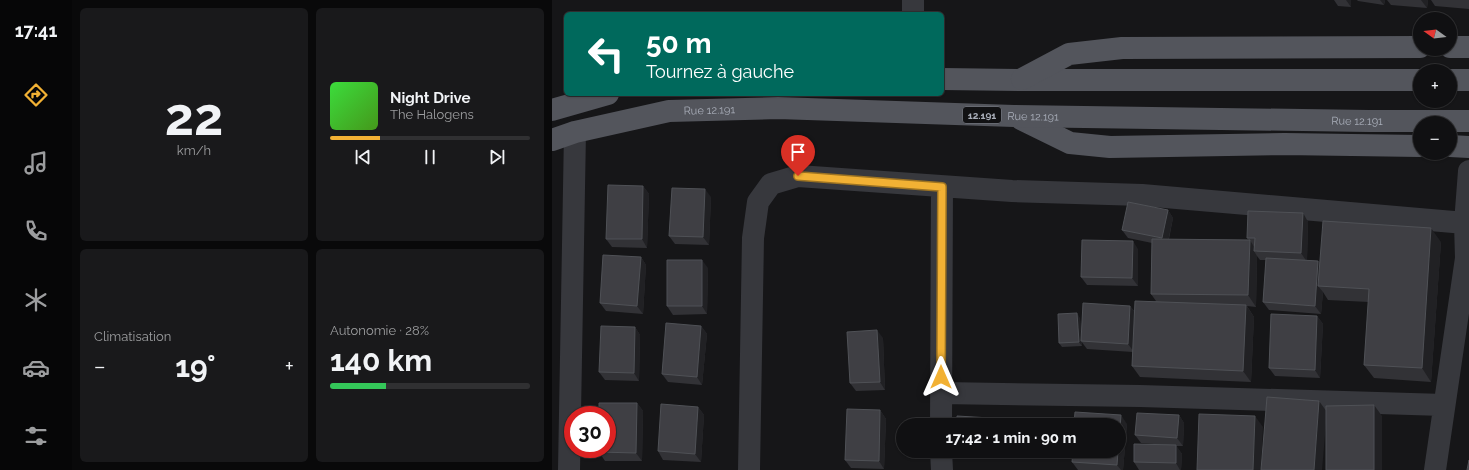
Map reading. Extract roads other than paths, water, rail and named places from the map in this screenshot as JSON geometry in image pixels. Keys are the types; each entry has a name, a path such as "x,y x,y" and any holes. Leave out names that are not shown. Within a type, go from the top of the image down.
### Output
{"main road":[{"path":"1018,80 1069,54 1122,48 1413,47"},
{"path":"1457,47 1469,47"},
{"path":"944,79 1413,80"},
{"path":"1457,80 1469,80"},
{"path":"552,110 601,96"},
{"name":"Rue 12.191","path":"552,140 575,132 669,111 778,108 1014,116 1469,121"},
{"path":"1014,116 1070,143 1096,146 1284,144 1413,146"},
{"path":"1457,146 1469,147"}],"street":[{"path":"913,0 913,12"},
{"path":"569,470 575,132"},
{"path":"1434,470 1467,259 1465,223 1469,171"},
{"path":"749,470 753,238 758,202 771,184 798,176 1012,191 1142,195 1296,207 1465,223"},
{"path":"941,418 942,187"},
{"path":"941,393 1140,396 1444,405"},
{"path":"942,458 942,470"}]}
